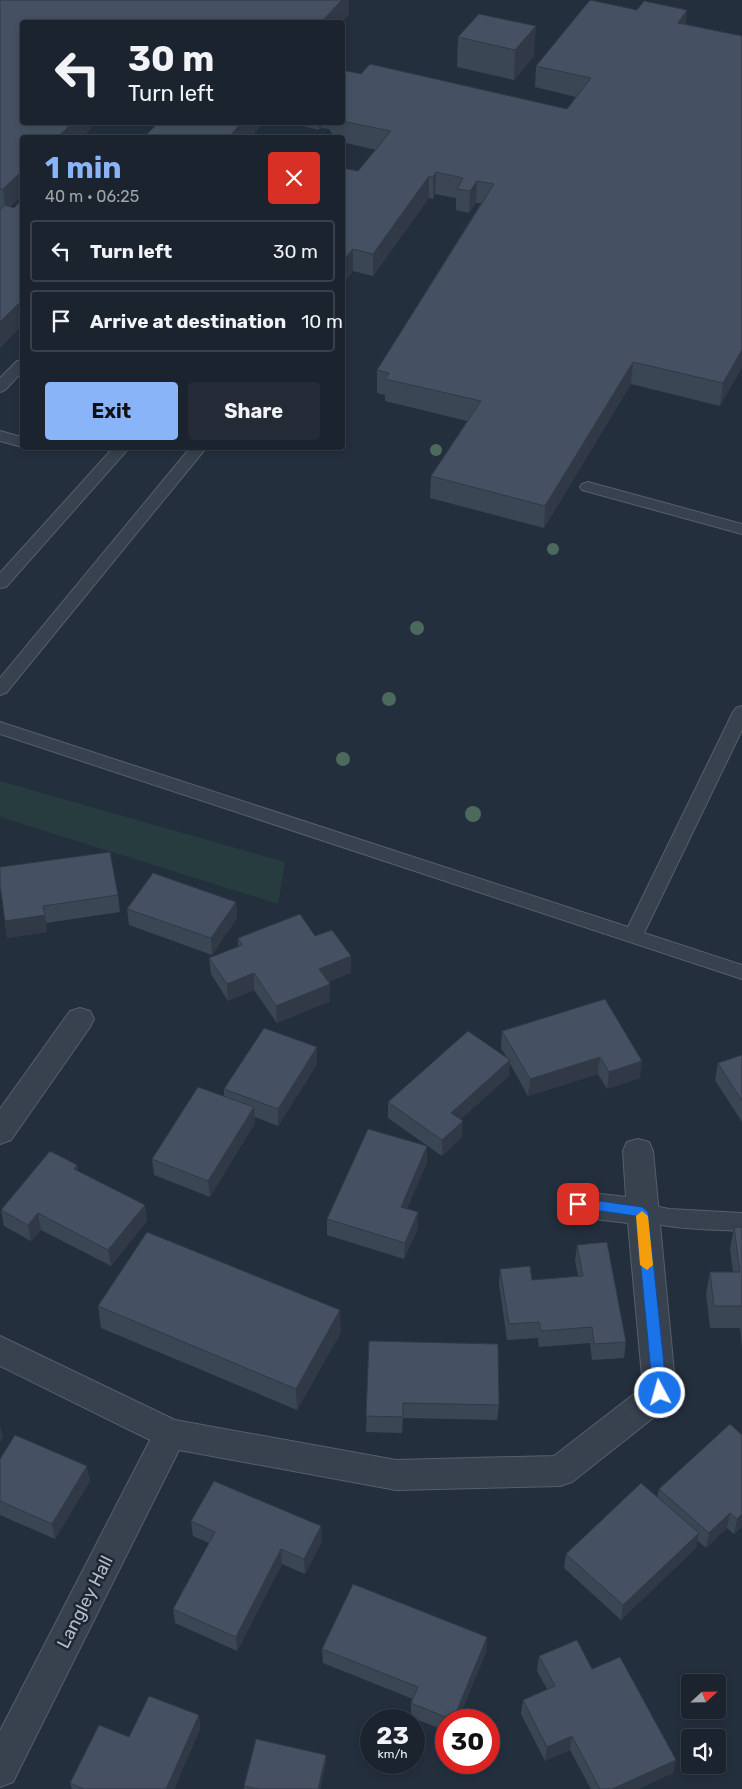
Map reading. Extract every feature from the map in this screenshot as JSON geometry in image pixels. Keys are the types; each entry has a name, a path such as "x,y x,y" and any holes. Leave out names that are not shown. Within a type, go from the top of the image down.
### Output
{"street":[{"path":"0,1132 80,1019"},
{"path":"0,1350 170,1434 396,1475 560,1471 660,1393 642,1212 638,1151"},
{"path":"578,1204 642,1212"},
{"name":"Langley Hall","path":"0,1769 170,1434"}],"lane":[{"path":"0,388 20,366"},
{"path":"0,436 20,441"},
{"path":"0,583 119,450"},
{"path":"0,689 196,450"},
{"path":"588,487 742,529"},
{"path":"633,936 742,712"},
{"path":"0,728 742,972"},
{"path":"642,1212 669,1218 742,1222"}],"green space":[{"path":"0,781 285,862 278,904 0,817"}],"building":[{"path":"0,0 342,0 323,20 20,20 20,125 70,125 60,135 20,135 20,173 3,189 0,189"},
{"path":"590,0 637,10 644,1 687,10 678,23 742,36 742,350 723,383 633,362 545,506 431,476 481,401 385,379 389,373 377,370 494,184 477,181 470,191 457,189 463,178 436,172 433,177 429,176 373,254 353,249 345,258 345,169 358,171 391,131 345,122 345,71 361,74 370,64 567,109 591,78 536,66"},
{"path":"479,14 536,26 515,50 458,37"},
{"path":"156,125 239,125 231,135 146,135"},
{"path":"20,201 20,302 0,322 0,210 5,205 14,208"},
{"path":"110,852 118,895 43,906 45,915 5,921 0,885 0,867"},
{"path":"153,873 236,902 211,938 127,909"},
{"path":"300,914 315,936 332,930 351,956 319,969 330,984 276,1006 254,973 227,984 209,958 242,945 238,938"},
{"path":"605,999 642,1061 609,1072 600,1057 530,1079 502,1031"},
{"path":"264,1028 317,1047 278,1109 224,1089"},
{"path":"468,1031 510,1060 451,1113 463,1121 442,1140 388,1102"},
{"path":"742,1055 742,1101 718,1063"},
{"path":"198,1087 254,1107 208,1181 152,1159"},
{"path":"368,1129 427,1146 401,1207 418,1212 405,1243 327,1219"},
{"path":"50,1151 77,1165 74,1169 145,1205 108,1250 38,1213 28,1225 1,1210"},
{"path":"734,1227 742,1227 742,1306 714,1306 710,1272 740,1272"},
{"path":"147,1232 340,1310 296,1389 98,1306"},
{"path":"607,1242 626,1342 594,1344 592,1327 541,1331 539,1322 509,1324 500,1269 530,1266 532,1280 583,1276 577,1245"},
{"path":"369,1341 498,1344 499,1405 403,1403 403,1417 366,1416"},
{"path":"730,1424 742,1435 742,1514 737,1519 730,1513 709,1533 659,1489"},
{"path":"15,1435 87,1466 52,1524 0,1501 0,1459"},
{"path":"214,1481 321,1526 304,1559 281,1549 236,1637 173,1609 215,1532 191,1521"},
{"path":"641,1483 699,1533 623,1605 566,1554"},
{"path":"353,1584 487,1637 458,1709 435,1709 435,1713 411,1703 418,1687 322,1649"},
{"path":"577,1640 592,1669 620,1657 676,1760 612,1789 600,1789 572,1736 547,1747 523,1700 555,1686 539,1656"},
{"path":"149,1696 199,1715 166,1789 84,1789 70,1783 99,1725 129,1737"},
{"path":"256,1739 326,1755 318,1789 259,1789 244,1786"}],"slow traffic":[{"path":"642,1216 647,1265"}],"route":[{"path":"578,1204 642,1212 660,1393"}]}
